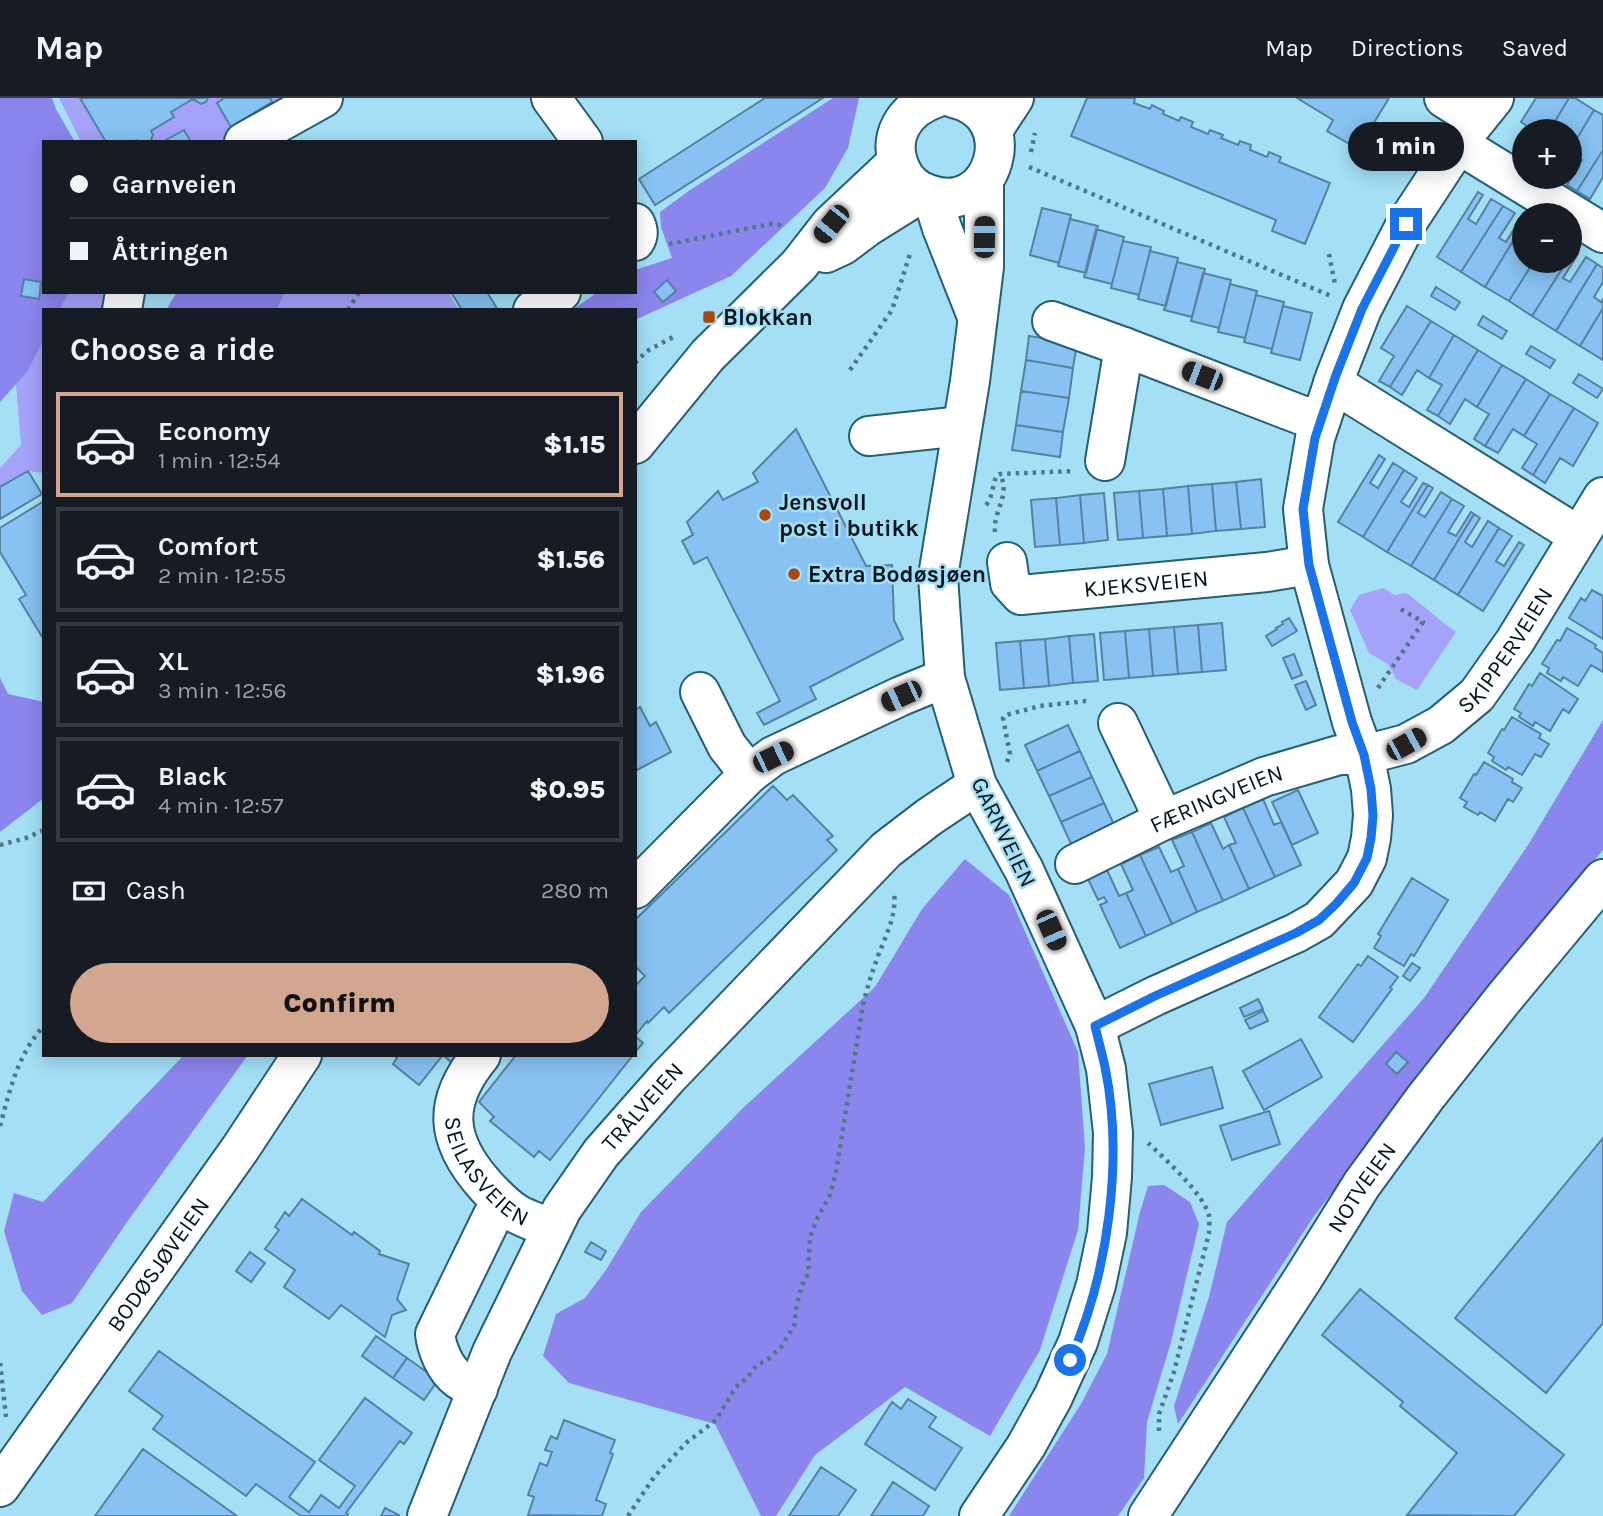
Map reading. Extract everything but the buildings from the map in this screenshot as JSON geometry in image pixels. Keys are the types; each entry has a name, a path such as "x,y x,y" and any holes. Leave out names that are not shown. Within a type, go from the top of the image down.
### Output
{"street":[{"path":"248,140 323,98"},
{"path":"551,98 582,140"},
{"path":"993,130 1014,98"},
{"path":"1444,98 1476,120 1603,233"},
{"path":"940,100 976,108 993,130 996,147 993,164 984,180 961,196 946,198 927,194 911,185 897,162 897,134 903,121 940,100"},
{"path":"1095,1026 1319,920 1354,883 1367,858 1373,816 1371,789 1364,755 1352,722 1309,565 1303,509 1315,438 1362,309 1406,224 1476,120"},
{"path":"637,442 792,248 831,224 897,162"},
{"name":"GARNVEIEN","path":"979,1516 1026,1446 1053,1397 1078,1342 1096,1285 1107,1233 1113,1132 1106,1069 1095,1026 1024,870 945,678 938,576 978,319 984,267 984,180"},
{"path":"792,248 844,244 867,227 927,194"},
{"path":"927,194 978,319"},
{"path":"536,308 558,294"},
{"path":"1052,321 1301,415 1321,420"},
{"path":"1105,461 1124,347"},
{"path":"1333,383 1579,536"},
{"path":"869,436 962,426"},
{"name":"SKIPPERVEIEN","path":"1364,755 1406,744 1441,725 1477,695 1515,641 1603,497"},
{"name":"KJEKSVEIEN","path":"1007,562 1010,583 1021,595 1267,572 1309,565"},
{"path":"637,887 749,774 773,757 945,678"},
{"path":"700,692 727,746 749,774"},
{"path":"1120,729 1164,820"},
{"name":"FÆRINGVEIEN","path":"1075,864 1164,820 1264,777 1339,755 1364,755"},
{"name":"TRÅLVEIEN","path":"426,1516 492,1352 562,1209 601,1153 668,1077 886,850 987,776"},
{"name":"NOTVEIEN","path":"1148,1516 1362,1184 1457,1058 1603,879"},
{"name":"BODØSJØVEIEN","path":"3,1475 240,1150 301,1057"},
{"name":"SEILASVEIEN","path":"479,1057 468,1071 454,1104 454,1136 470,1168 502,1203 519,1215 552,1229"},
{"path":"478,1389 457,1378 447,1366 436,1346 435,1334 492,1217 502,1203"}],"path":[{"path":"1029,167 1337,299 1329,254"},
{"path":"637,234 665,244 771,224 779,225 792,248"},
{"path":"900,252 919,255"},
{"path":"850,370 892,310 909,254"},
{"path":"983,508 989,501 996,475 1093,471 1103,466 1105,461"},
{"path":"1000,474 1005,483 1002,505 995,516 994,526 995,535 1007,562"},
{"path":"1379,699 1377,690 1423,622 1399,608"},
{"path":"987,776 1007,762 1010,754 1003,718 1013,713 1040,706 1086,701 1094,705 1108,732 1120,729"},
{"path":"0,845 42,831"},
{"path":"628,1516 654,1478 685,1443 716,1420 736,1387 781,1347 794,1326 802,1285 808,1274 810,1237 830,1195 836,1172 869,979 896,904 892,884"},
{"path":"0,1126 13,1078 32,1038 42,1028"},
{"path":"1141,1136 1202,1199 1209,1216 1209,1233 1174,1372 1159,1414 1159,1436 1163,1453 1178,1470"},
{"path":"0,1363 6,1417"}],"shaded area":[{"path":"0,98 52,98 74,140 42,140 42,294 68,294 60,308 42,308 42,343 27,372 0,402"},
{"path":"59,98 287,98 230,140 80,140"},
{"path":"833,98 859,98 848,148 825,188 731,276 637,319 637,308 575,308 595,294 637,294 637,269 672,258 661,227 660,212"},
{"path":"44,294 115,294 112,308 42,308 42,473 28,471 0,487 0,468 21,445 16,384 27,371"},
{"path":"176,294 284,294 278,308 167,308"},
{"path":"284,294 449,294 458,308 278,308"},
{"path":"1383,588 1395,595 1406,593 1456,632 1417,690 1396,679 1388,664 1369,653 1350,610 1359,595"},
{"path":"0,678 8,694 42,702 42,800 0,832"},
{"path":"1603,720 1603,850 1464,1021 1314,1216 1178,1424 1174,1406 1209,1297 1227,1222 1424,998 1528,845"},
{"path":"965,859 1009,895 1078,1052 1085,1148 1078,1230 1040,1350 990,1436 905,1387 815,1455 776,1516 761,1516 715,1424 569,1383 543,1356 556,1314 585,1298 606,1270 641,1212 743,1108 875,987 922,909"},
{"path":"182,1057 247,1057 72,1303 42,1315 22,1291 4,1231 14,1193 43,1202"},
{"path":"1164,1185 1190,1202 1199,1224 1171,1342 1147,1422 1144,1478 1118,1516 1009,1516 1081,1404 1107,1354 1148,1186"}],"place":[{"name":"Blokkan","path":"709,317"},
{"name":"Jensvoll post i butikk","path":"765,515"},
{"name":"Extra Bodøsjøen","path":"794,574"}],"route":[{"path":"1070,1360 1096,1285 1107,1233 1112,1177 1113,1132 1106,1069 1095,1026 1319,920 1354,883 1367,858 1373,816 1371,789 1364,755 1352,722 1309,565 1303,509 1315,438 1336,375 1362,309 1406,224"}]}
